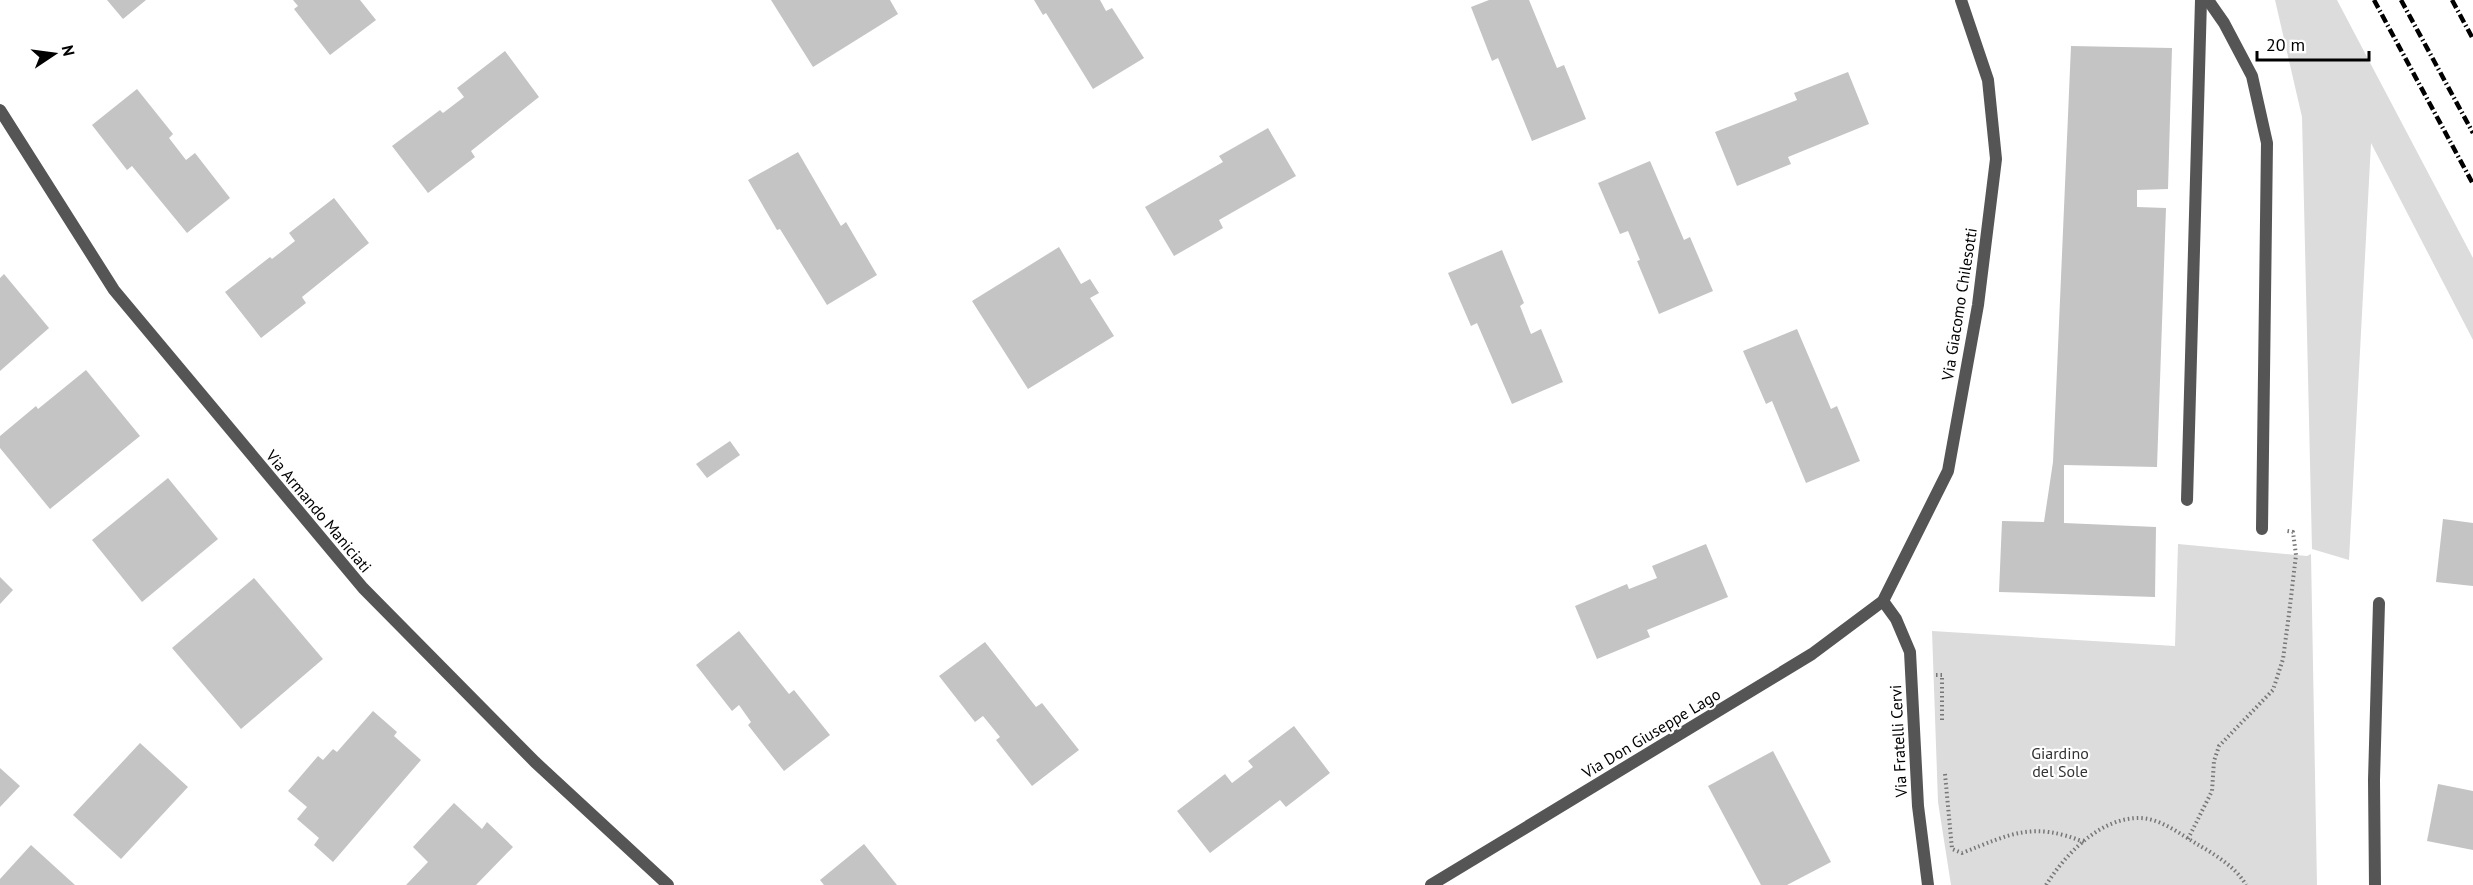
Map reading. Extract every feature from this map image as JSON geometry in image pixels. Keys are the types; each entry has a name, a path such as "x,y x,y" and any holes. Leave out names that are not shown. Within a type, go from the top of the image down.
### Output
{"street":[{"name":"Via Giacomo Chilesotti","path":"1883,601 1948,471 1978,305 1996,159 1988,80 1961,0"},
{"path":"2187,500 2200,0"},
{"path":"2208,0 2224,22 2252,76 2267,143 2262,529"},
{"name":"Via Armando Maniciati","path":"0,110 114,290 363,588 535,762 668,885"},
{"name":"Via Fratelli Cervi","path":"1883,601 1896,619 1910,652 1918,806 1929,885"},
{"name":"Via Don Giuseppe Lago","path":"1431,885 1812,654 1883,601"},
{"path":"2375,885 2374,780 2379,603"}],"path":[{"path":"2188,839 2212,790 2214,761 2219,746 2273,690 2283,659 2296,555 2293,532 2262,529"},
{"path":"1911,676 1942,675 1942,726"},
{"path":"1944,769 1953,849 1962,853 2004,836 2044,830 2061,832 2084,842"},
{"path":"2046,885 2059,864 2084,842 2109,825 2139,818 2159,822 2216,856 2246,885"}],"green space":[{"path":"2275,0 2337,0 2473,258 2473,340 2371,143 2349,560 2312,549 2302,117"},
{"name":"Giardino del Sole","path":"2178,544 2307,556 2311,554 2317,885 1951,885 1938,802 1932,631 2175,646"}],"building":[{"path":"107,0 146,0 123,19"},
{"path":"293,0 360,0 376,20 330,55 294,9 298,6"},
{"path":"771,0 890,0 898,14 813,67"},
{"path":"1034,0 1100,0 1106,11 1112,8 1144,58 1093,89 1046,13 1043,15"},
{"path":"1489,0 1529,0 1557,68 1564,65 1586,119 1532,141 1498,58 1492,61 1471,7"},
{"path":"2071,46 2172,48 2168,189 2137,190 2137,207 2166,208 2157,467 2064,465 2064,523 2156,527 2155,597 1999,592 2002,521 2044,522 2053,462"},
{"path":"505,51 539,97 471,151 475,157 428,193 392,146 440,110 443,113 464,97 457,88"},
{"path":"1848,72 1869,124 1788,157 1791,164 1737,186 1715,132 1797,100 1794,93"},
{"path":"137,89 173,134 169,138 186,160 195,153 230,198 187,233 132,166 127,170 92,125"},
{"path":"1268,128 1296,176 1219,220 1223,228 1174,256 1145,207 1223,162 1219,156"},
{"path":"798,152 841,226 846,222 877,275 827,305 780,229 777,230 748,180"},
{"path":"1650,161 1684,240 1690,237 1713,291 1659,314 1637,261 1640,260 1628,231 1620,234 1598,183"},
{"path":"334,198 369,243 302,297 306,303 261,338 225,292 295,241 289,233"},
{"path":"1059,247 1081,284 1090,279 1099,293 1090,298 1114,336 1028,389 972,301"},
{"path":"1502,250 1524,303 1520,306 1531,334 1541,329 1563,382 1512,404 1477,323 1471,326 1448,273"},
{"path":"4,274 49,328 0,371 0,278"},
{"path":"1797,329 1831,409 1837,406 1860,461 1806,483 1772,401 1766,404 1743,351"},
{"path":"86,370 140,436 50,509 0,448 0,436 36,406 38,409"},
{"path":"730,441 740,455 707,478 696,464"},
{"path":"168,478 218,539 142,602 92,540"},
{"path":"2443,519 2473,523 2473,586 2436,582"},
{"path":"1706,544 1728,597 1647,630 1650,637 1597,659 1575,606 1627,584 1629,589 1657,578 1652,566"},
{"path":"0,577 13,590 0,604"},
{"path":"254,578 323,659 241,729 172,648"},
{"path":"739,631 789,694 794,690 830,735 784,771 748,725 751,722 739,705 732,711 696,665"},
{"path":"985,642 1036,707 1042,703 1079,750 1032,786 996,740 1000,737 983,716 975,722 939,676"},
{"path":"373,711 397,732 394,736 421,760 333,862 314,845 319,838 297,819 307,807 288,791 318,756 323,760 333,749 337,752"},
{"path":"1294,726 1330,773 1286,807 1280,800 1210,853 1177,811 1225,774 1232,783 1253,767 1248,761"},
{"path":"140,743 188,787 121,859 73,815"},
{"path":"1773,751 1831,862 1787,885 1761,885 1708,786"},
{"path":"0,768 20,786 0,807"},
{"path":"2438,784 2473,791 2473,850 2427,841"},
{"path":"454,803 482,829 487,822 513,847 476,885 406,885 428,862 413,847"},
{"path":"864,844 897,885 824,885 820,880"},
{"path":"31,845 75,885 0,885 0,879"}],"railway":[{"path":"2374,0 2473,184"},
{"path":"2401,0 2473,133"},
{"path":"2452,0 2473,39"}]}
